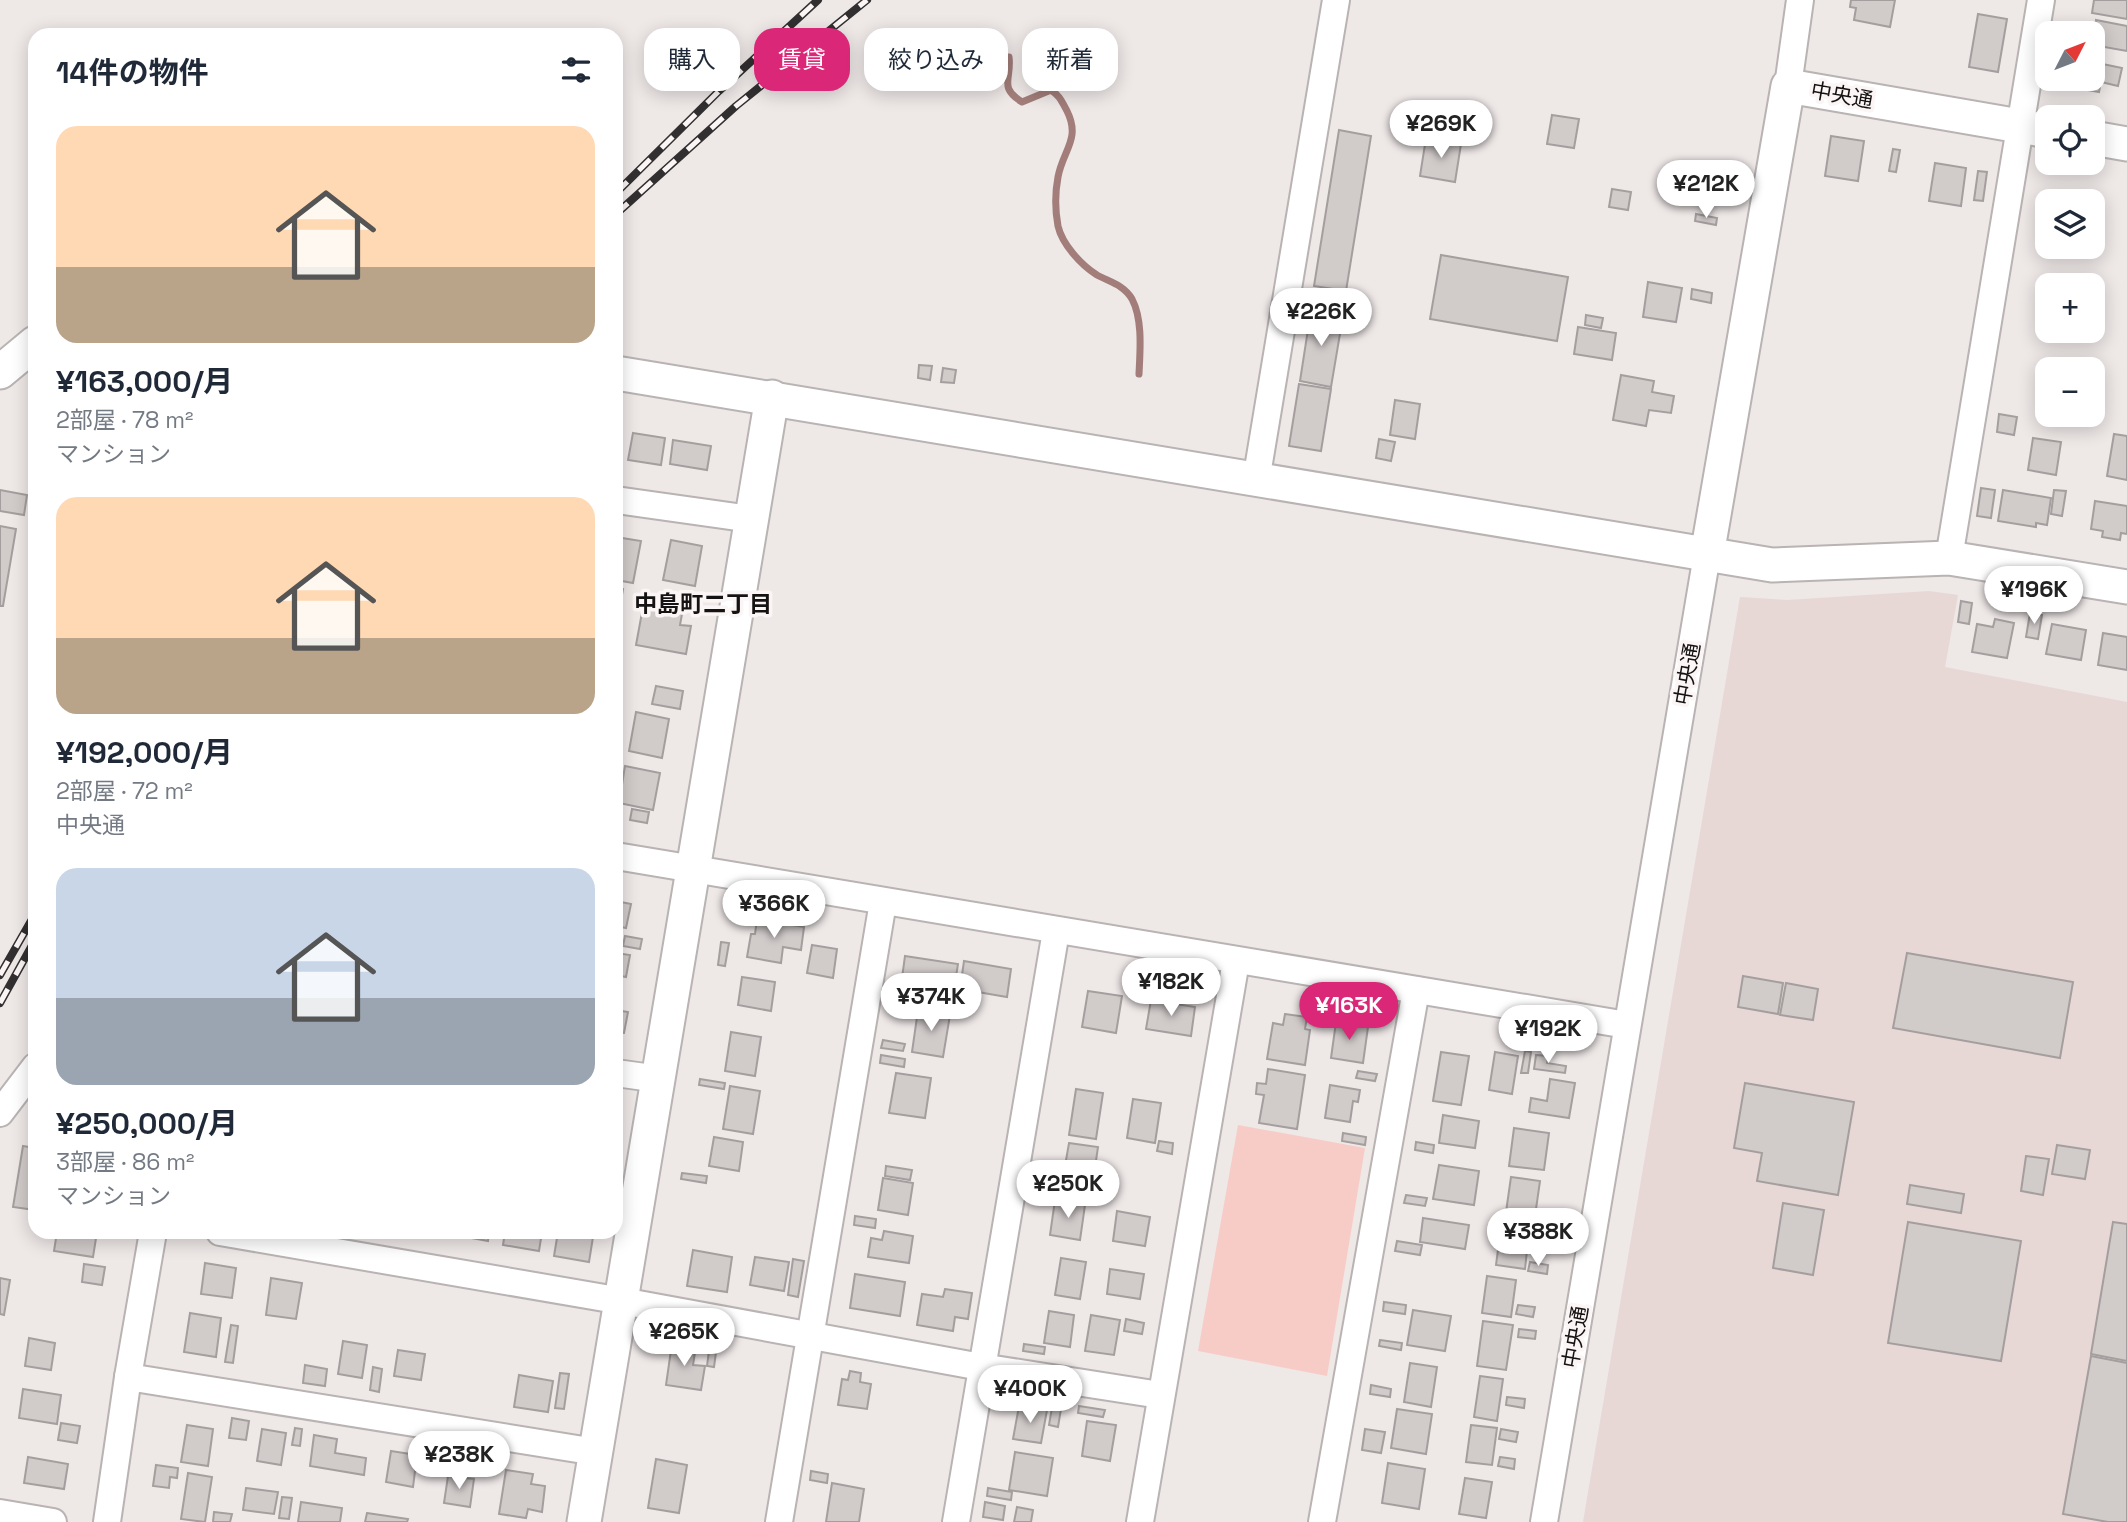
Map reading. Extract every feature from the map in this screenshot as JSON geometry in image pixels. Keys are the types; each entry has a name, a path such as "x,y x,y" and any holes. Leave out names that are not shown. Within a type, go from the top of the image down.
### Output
{"street":[{"path":"1256,481 1336,0"},
{"path":"1788,86 1800,0"},
{"path":"1949,558 2034,129 2041,0"},
{"name":"中央通","path":"1544,1522 1788,86 2034,129"},
{"path":"2105,140 2127,144"},
{"path":"0,372 28,350"},
{"path":"623,374 1772,565 1949,558 2127,587"},
{"path":"584,1522 772,397"},
{"path":"623,501 751,519"},
{"path":"623,857 1627,1025"},
{"path":"779,1522 883,902"},
{"path":"956,1522 1056,931"},
{"path":"1140,1522 1236,961"},
{"path":"1322,1522 1416,990"},
{"path":"623,1074 659,1079"},
{"path":"0,1113 28,1076"},
{"path":"107,1522 152,1239"},
{"path":"261,1239 622,1301 981,1367 1160,1395"},
{"path":"128,1377 596,1452"},
{"path":"0,1513 52,1522"}],"shaded area":[{"path":"1929,591 1958,595 1945,667 2127,702 2127,1522 1583,1522 1740,597 1787,600"},
{"path":"1238,1125 1365,1148 1327,1376 1198,1351"}],"building":[{"path":"1851,0 1895,0 1890,27 1854,20 1856,8 1850,7"},
{"path":"2094,0 2127,0 2127,19 2092,13"},
{"path":"1978,14 2007,19 1998,72 1969,67"},
{"path":"2105,22 2127,26 2127,51 2105,47"},
{"path":"2105,64 2122,68 2118,86 2105,83"},
{"path":"1552,115 1579,119 1574,148 1547,144"},
{"path":"1339,130 1371,136 1346,291 1314,286"},
{"path":"1831,136 1864,141 1858,181 1825,176"},
{"path":"1426,138 1461,144 1455,182 1420,176"},
{"path":"1893,149 1900,150 1896,172 1889,171"},
{"path":"1935,163 1966,168 1961,206 1929,201"},
{"path":"1669,164 1723,173 1718,200 1664,191"},
{"path":"1978,171 1987,172 1983,201 1974,200"},
{"path":"1612,189 1631,192 1628,210 1609,207"},
{"path":"1696,214 1717,218 1716,225 1695,221"},
{"path":"1441,255 1568,277 1557,341 1430,319"},
{"path":"1648,282 1682,288 1676,322 1643,317"},
{"path":"1692,289 1712,293 1711,303 1691,299"},
{"path":"1311,310 1343,316 1331,387 1300,381"},
{"path":"1586,315 1603,318 1601,328 1585,325"},
{"path":"1578,327 1616,333 1612,360 1574,354"},
{"path":"919,365 932,366 930,380 918,378"},
{"path":"943,368 956,370 954,383 941,382"},
{"path":"1621,375 1654,381 1652,392 1674,396 1671,413 1649,410 1646,426 1613,420"},
{"path":"1299,384 1331,389 1321,451 1289,446"},
{"path":"1395,400 1420,404 1415,439 1390,435"},
{"path":"1999,414 2017,417 2014,435 1997,432"},
{"path":"633,433 665,438 661,465 628,460"},
{"path":"2114,434 2127,436 2127,480 2107,476"},
{"path":"2033,438 2061,442 2056,475 2028,470"},
{"path":"1379,439 1395,442 1391,461 1376,458"},
{"path":"673,440 711,446 707,470 670,464"},
{"path":"1981,488 1995,490 1991,518 1977,516"},
{"path":"0,490 27,495 24,515 0,511"},
{"path":"2003,490 2051,498 2047,525 2036,523 2036,527 1998,521"},
{"path":"2054,490 2066,491 2062,516 2051,514"},
{"path":"2095,501 2127,506 2127,534 2121,533 2120,540 2102,537 2103,531 2091,529"},
{"path":"0,526 16,529 3,606 0,606"},
{"path":"623,538 641,541 633,583 623,581"},
{"path":"671,540 702,546 695,586 663,580"},
{"path":"1961,601 1972,603 1969,624 1958,622"},
{"path":"643,607 682,614 680,625 691,626 686,654 636,645"},
{"path":"2030,613 2042,615 2038,639 2026,637"},
{"path":"1995,619 2014,623 2007,658 1972,652 1977,624 1993,627"},
{"path":"2052,624 2086,630 2081,660 2046,654"},
{"path":"2103,633 2127,637 2127,670 2098,665"},
{"path":"656,686 683,691 680,709 652,704"},
{"path":"636,712 669,719 662,758 629,751"},
{"path":"625,766 660,773 653,810 623,804"},
{"path":"632,809 649,812 647,823 630,820"},
{"path":"623,902 631,904 626,928 623,927"},
{"path":"757,919 804,927 801,950 783,947 781,963 747,957"},
{"path":"625,936 642,939 640,949 623,946"},
{"path":"721,942 729,943 725,966 718,965"},
{"path":"812,945 837,949 833,978 807,973"},
{"path":"1907,953 2073,982 2060,1058 1893,1028"},
{"path":"623,954 630,955 626,977 623,976"},
{"path":"905,956 958,964 951,1007 914,1001 917,981 902,978"},
{"path":"964,961 1011,969 1007,997 960,989"},
{"path":"1743,976 1783,983 1778,1014 1738,1007"},
{"path":"742,977 775,982 771,1011 738,1005"},
{"path":"1786,983 1818,989 1813,1020 1780,1015"},
{"path":"1088,991 1122,996 1116,1033 1082,1027"},
{"path":"1151,1000 1195,1007 1191,1036 1146,1029"},
{"path":"918,1010 950,1015 943,1057 912,1052"},
{"path":"623,1011 628,1012 623,1033"},
{"path":"1285,1014 1307,1017 1305,1029 1310,1030 1305,1065 1267,1059 1273,1023 1283,1025"},
{"path":"1336,1022 1368,1027 1363,1063 1331,1058"},
{"path":"731,1032 761,1037 755,1076 725,1071"},
{"path":"883,1040 905,1044 903,1051 881,1048"},
{"path":"1525,1051 1531,1052 1528,1073 1521,1073"},
{"path":"1441,1052 1469,1056 1461,1105 1433,1101"},
{"path":"1495,1052 1518,1056 1512,1094 1489,1090"},
{"path":"881,1055 905,1059 904,1067 880,1063"},
{"path":"1536,1055 1548,1056 1547,1063 1566,1066 1565,1073 1534,1069"},
{"path":"1268,1069 1305,1075 1297,1129 1259,1123 1264,1095 1256,1094 1257,1083 1266,1084"},
{"path":"1358,1071 1377,1074 1375,1081 1356,1078"},
{"path":"896,1073 931,1078 925,1118 889,1113"},
{"path":"700,1079 725,1083 724,1089 699,1085"},
{"path":"1550,1079 1575,1083 1569,1118 1529,1112 1531,1098 1547,1101"},
{"path":"1745,1083 1854,1102 1838,1195 1757,1181 1762,1153 1734,1148"},
{"path":"1330,1085 1360,1090 1358,1102 1353,1101 1350,1122 1325,1118"},
{"path":"730,1086 760,1091 753,1134 723,1129"},
{"path":"1076,1089 1103,1093 1096,1139 1069,1135"},
{"path":"1133,1099 1161,1103 1155,1143 1127,1138"},
{"path":"1443,1115 1479,1121 1475,1148 1439,1143"},
{"path":"1514,1128 1549,1133 1544,1170 1509,1166"},
{"path":"1343,1133 1366,1137 1365,1145 1342,1141"},
{"path":"714,1137 743,1142 739,1171 709,1166"},
{"path":"1159,1141 1173,1143 1172,1154 1157,1151"},
{"path":"1416,1142 1434,1145 1433,1153 1415,1150"},
{"path":"1069,1143 1098,1147 1092,1188 1062,1183"},
{"path":"2057,1145 2090,1150 2085,1179 2052,1174"},
{"path":"23,1146 28,1147 28,1209 13,1207"},
{"path":"2026,1156 2049,1159 2043,1195 2021,1191"},
{"path":"1439,1165 1479,1171 1474,1205 1433,1199"},
{"path":"886,1166 912,1170 910,1180 885,1176"},
{"path":"682,1173 707,1176 706,1183 681,1179"},
{"path":"1511,1177 1540,1181 1534,1223 1505,1219"},
{"path":"883,1178 913,1183 908,1215 878,1210"},
{"path":"1910,1185 1964,1194 1961,1213 1907,1204"},
{"path":"1406,1195 1427,1198 1425,1206 1404,1203"},
{"path":"1055,1200 1085,1205 1080,1240 1050,1235"},
{"path":"1783,1203 1824,1210 1813,1275 1773,1268"},
{"path":"1117,1211 1150,1217 1145,1246 1113,1241"},
{"path":"855,1216 876,1219 875,1228 854,1225"},
{"path":"1423,1218 1469,1225 1465,1249 1420,1242"},
{"path":"1908,1222 2021,1241 2001,1361 1888,1343"},
{"path":"2113,1222 2127,1224 2127,1361 2091,1354"},
{"path":"1501,1227 1529,1232 1525,1269 1496,1265"},
{"path":"884,1231 913,1236 909,1263 868,1257 871,1238 882,1240"},
{"path":"56,1239 96,1239 93,1257 54,1251"},
{"path":"504,1239 541,1239 539,1251 503,1245"},
{"path":"557,1239 593,1239 589,1262 554,1256"},
{"path":"1397,1241 1422,1245 1420,1255 1395,1251"},
{"path":"693,1250 732,1257 727,1292 687,1286"},
{"path":"755,1257 789,1262 784,1291 750,1285"},
{"path":"1061,1258 1086,1262 1080,1299 1055,1295"},
{"path":"793,1259 804,1261 798,1297 788,1295"},
{"path":"1530,1262 1548,1265 1547,1274 1528,1271"},
{"path":"205,1263 236,1268 232,1298 201,1294"},
{"path":"84,1264 105,1267 102,1285 82,1282"},
{"path":"1110,1269 1144,1274 1140,1299 1107,1294"},
{"path":"855,1274 905,1282 900,1316 850,1308"},
{"path":"1487,1276 1516,1280 1511,1317 1482,1313"},
{"path":"0,1278 10,1280 4,1315 0,1314"},
{"path":"271,1278 302,1283 296,1319 266,1315"},
{"path":"945,1289 972,1293 968,1319 955,1317 953,1331 917,1325 922,1294 943,1297"},
{"path":"1384,1302 1406,1305 1405,1314 1383,1311"},
{"path":"1518,1305 1535,1307 1533,1317 1516,1314"},
{"path":"1413,1310 1451,1316 1445,1351 1407,1345"},
{"path":"1049,1311 1074,1315 1070,1347 1044,1343"},
{"path":"190,1313 221,1318 216,1357 184,1352"},
{"path":"1091,1315 1120,1320 1114,1355 1085,1351"},
{"path":"1126,1319 1144,1323 1142,1334 1124,1331"},
{"path":"1483,1321 1513,1325 1506,1370 1477,1366"},
{"path":"231,1325 238,1326 233,1363 225,1362"},
{"path":"1519,1329 1536,1331 1535,1339 1518,1337"},
{"path":"29,1338 55,1343 51,1370 25,1366"},
{"path":"1380,1340 1402,1343 1401,1350 1379,1346"},
{"path":"343,1341 367,1345 362,1378 338,1374"},
{"path":"672,1343 696,1346 693,1365 705,1366 701,1390 666,1385"},
{"path":"710,1343 717,1345 714,1367 707,1366"},
{"path":"1024,1344 1045,1347 1044,1354 1023,1351"},
{"path":"398,1350 425,1354 421,1380 394,1376"},
{"path":"2091,1356 2127,1363 2127,1522 2108,1522 2063,1514"},
{"path":"1410,1363 1437,1367 1431,1407 1404,1402"},
{"path":"305,1365 327,1369 325,1386 303,1383"},
{"path":"373,1367 382,1369 379,1392 370,1390"},
{"path":"850,1371 861,1373 860,1382 871,1384 867,1409 838,1405 842,1379 848,1380"},
{"path":"560,1373 569,1374 564,1409 555,1408"},
{"path":"519,1375 553,1381 548,1412 514,1407"},
{"path":"1480,1376 1503,1379 1497,1421 1474,1417"},
{"path":"1371,1385 1391,1389 1390,1397 1370,1394"},
{"path":"23,1389 61,1395 57,1424 19,1418"},
{"path":"1507,1397 1525,1399 1524,1408 1506,1405"},
{"path":"1053,1402 1062,1403 1058,1427 1049,1425"},
{"path":"1019,1406 1047,1410 1041,1443 1013,1439"},
{"path":"1079,1406 1105,1410 1103,1417 1078,1413"},
{"path":"1397,1409 1432,1414 1426,1454 1391,1448"},
{"path":"232,1418 249,1421 246,1440 229,1438"},
{"path":"1087,1421 1116,1425 1110,1461 1082,1456"},
{"path":"61,1423 80,1426 77,1443 58,1440"},
{"path":"187,1425 213,1429 208,1466 181,1462"},
{"path":"1471,1425 1497,1428 1492,1465 1466,1462"},
{"path":"295,1428 302,1429 300,1446 292,1445"},
{"path":"262,1429 286,1433 281,1465 257,1461"},
{"path":"1365,1429 1385,1432 1381,1453 1362,1450"},
{"path":"1501,1429 1518,1432 1516,1442 1499,1439"},
{"path":"314,1435 337,1439 335,1453 366,1458 364,1475 310,1466"},
{"path":"426,1450 435,1451 432,1471 423,1469"},
{"path":"391,1451 417,1455 413,1487 386,1482"},
{"path":"1015,1452 1053,1458 1047,1496 1009,1490"},
{"path":"28,1457 68,1464 64,1489 24,1483"},
{"path":"1500,1457 1515,1459 1514,1469 1498,1466"},
{"path":"656,1459 687,1465 679,1513 648,1508"},
{"path":"1388,1463 1425,1469 1419,1509 1382,1503"},
{"path":"156,1465 178,1468 177,1478 170,1477 169,1488 153,1486"},
{"path":"506,1470 533,1474 531,1484 545,1486 542,1512 528,1509 526,1518 499,1514"},
{"path":"811,1471 828,1474 827,1483 810,1480"},
{"path":"188,1473 212,1477 205,1522 181,1519"},
{"path":"448,1476 474,1479 470,1507 444,1503"},
{"path":"1465,1478 1492,1482 1486,1518 1459,1514"},
{"path":"832,1483 864,1489 859,1522 826,1522"},
{"path":"246,1488 278,1492 274,1514 243,1510"},
{"path":"988,1488 1012,1492 1011,1500 987,1496"},
{"path":"282,1497 292,1498 289,1519 279,1518"},
{"path":"301,1502 342,1508 340,1522 298,1522"},
{"path":"985,1502 1005,1506 1003,1520 983,1517"},
{"path":"1017,1507 1033,1510 1031,1522 1014,1522"},
{"path":"214,1512 232,1514 230,1522 213,1522"},
{"path":"367,1513 408,1519 407,1522 365,1522"}],"waterway":[{"path":"1009,57 1008,87 1015,97 1022,102 1051,90 1059,97 1067,111 1072,137 1057,183 1058,226 1068,247 1085,266 1121,287 1132,299 1139,326 1139,374"}],"railway":[{"path":"623,186 719,91 818,0"},
{"path":"623,208 736,106 867,0"},
{"path":"0,975 28,926"},
{"path":"0,1003 28,953"}],"district":[{"name":"中島町二丁目","path":"703,604"}]}
